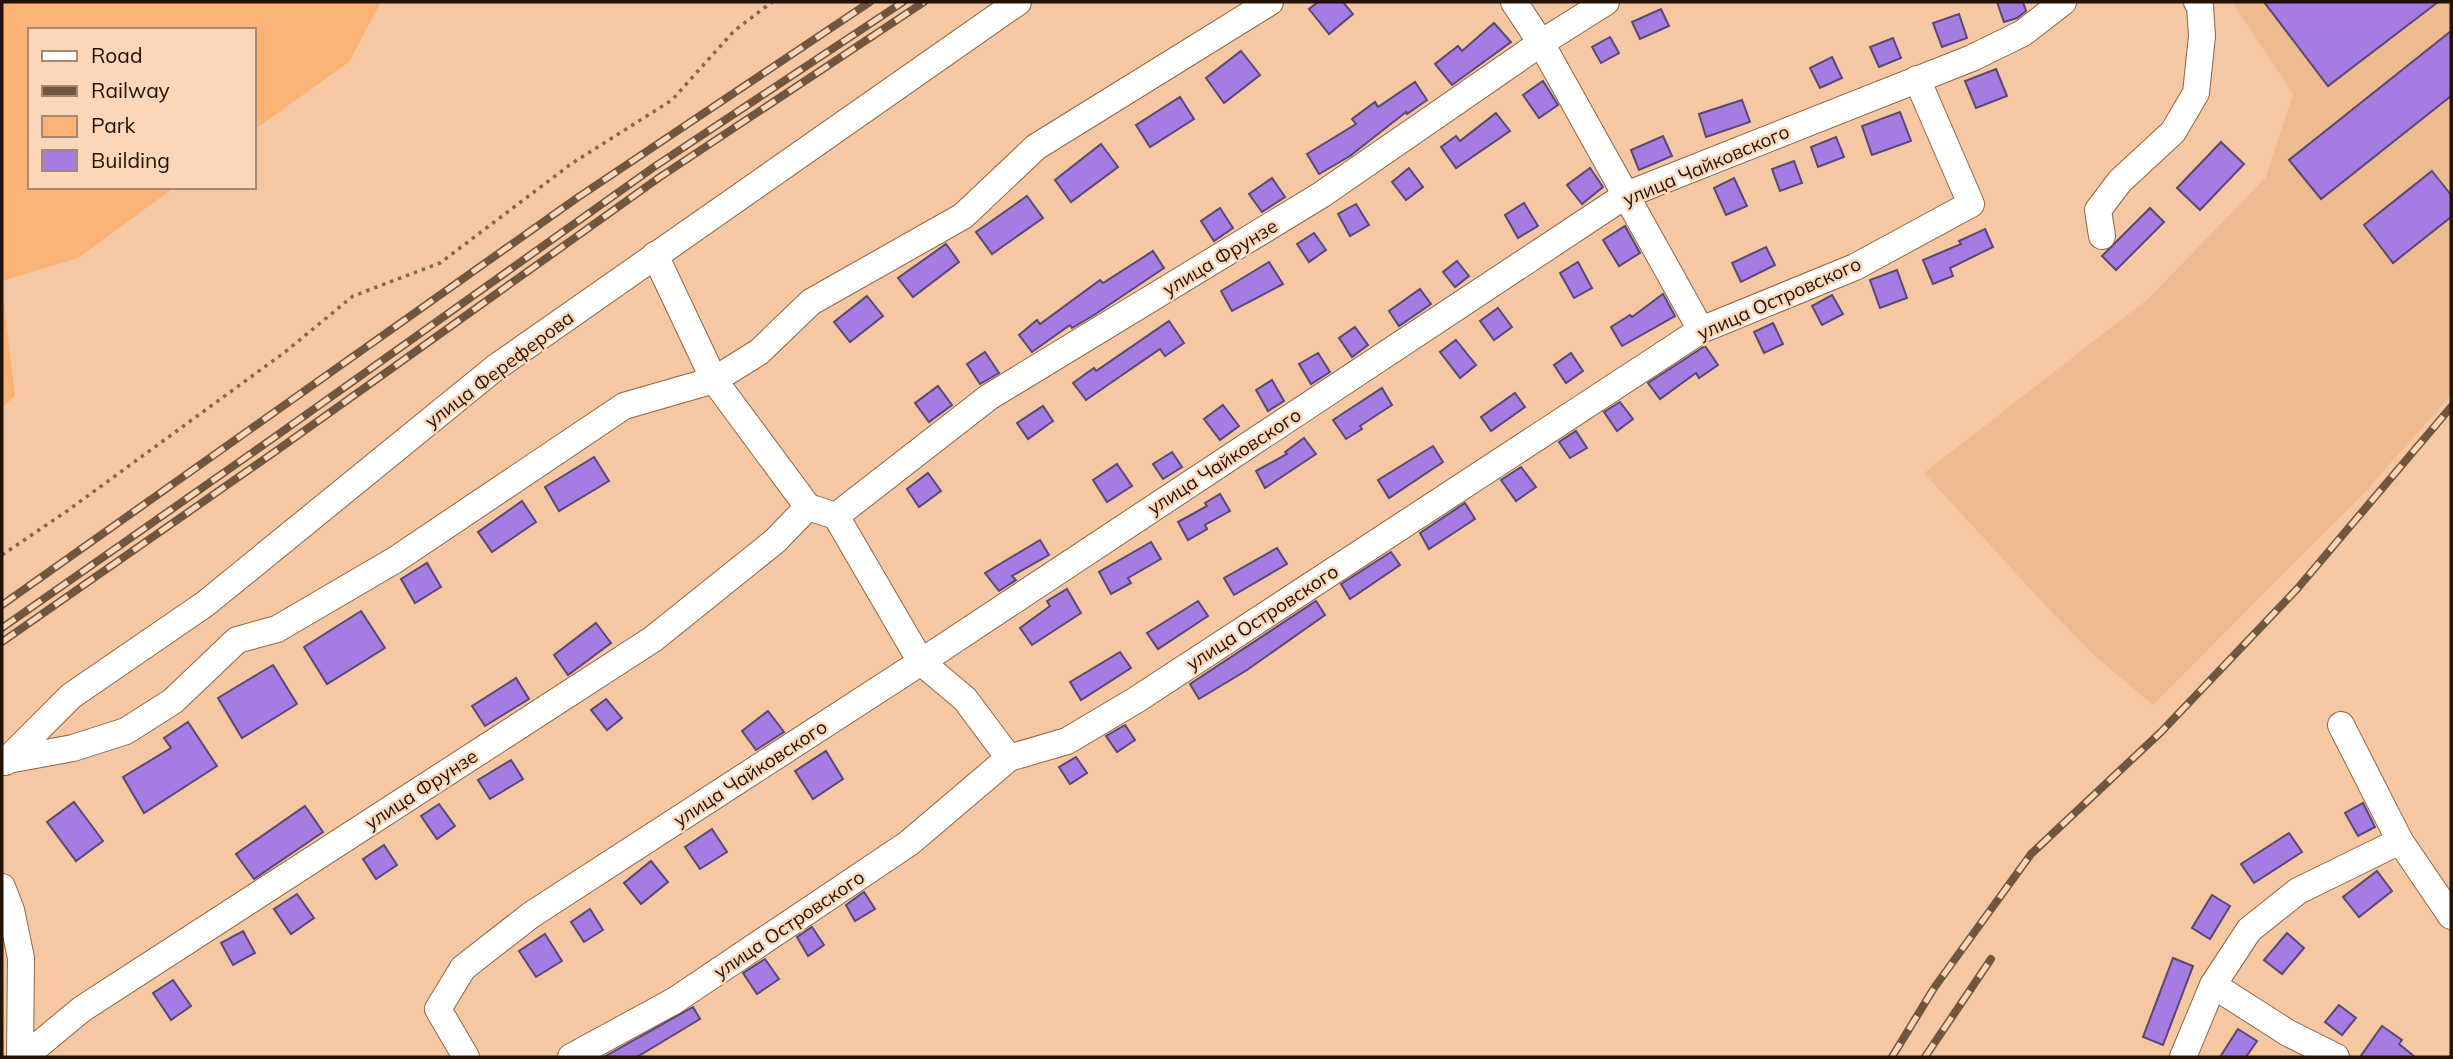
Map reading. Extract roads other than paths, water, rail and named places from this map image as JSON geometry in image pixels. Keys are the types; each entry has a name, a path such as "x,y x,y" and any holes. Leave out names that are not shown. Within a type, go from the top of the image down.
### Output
{"street":[{"name":"улица Фереферова","path":"4,767 71,696 205,604 495,368 1018,2"},
{"path":"4,767 125,731 173,701 237,640 277,629 395,560 624,406 714,380 759,352 811,302 962,216 1036,147 1270,2"},
{"path":"1514,2 1541,43 1701,330"},
{"name":"улица Фрунзе","path":"836,516 989,397 1321,195 1541,43 1606,2"},
{"name":"улица Чайковского","path":"466,1057 438,1009 463,968 531,915 921,662 1626,195 1972,58 2023,33 2063,2"},
{"path":"2102,236 2098,210 2120,181 2173,132 2196,93 2202,36 2200,6 2197,2"},
{"name":"улица Островского","path":"571,1057 674,1001 909,843 1009,758 1067,741 1136,700 1701,330 1855,267 1971,204 1917,79"},
{"path":"655,255 714,380 808,508 836,516 921,662 965,699 1009,758"},
{"name":"улица Фрунзе","path":"22,1057 82,1009 653,639 775,541 808,508"},
{"path":"2341,725 2400,841 2451,916"},
{"path":"2183,1057 2213,985 2249,930 2298,891 2400,841"},
{"path":"2,887 11,910 21,958 22,1057"},
{"path":"2213,985 2288,1033 2336,1057"}],"railway":[{"path":"2,605 577,198 870,2"},
{"path":"2,628 654,167 903,2"},
{"path":"2,642 276,451 660,177 924,2"},
{"path":"1892,1057 1934,988 2031,854 2161,732 2297,589 2451,407"},
{"path":"1925,1057 1991,959"}]}
